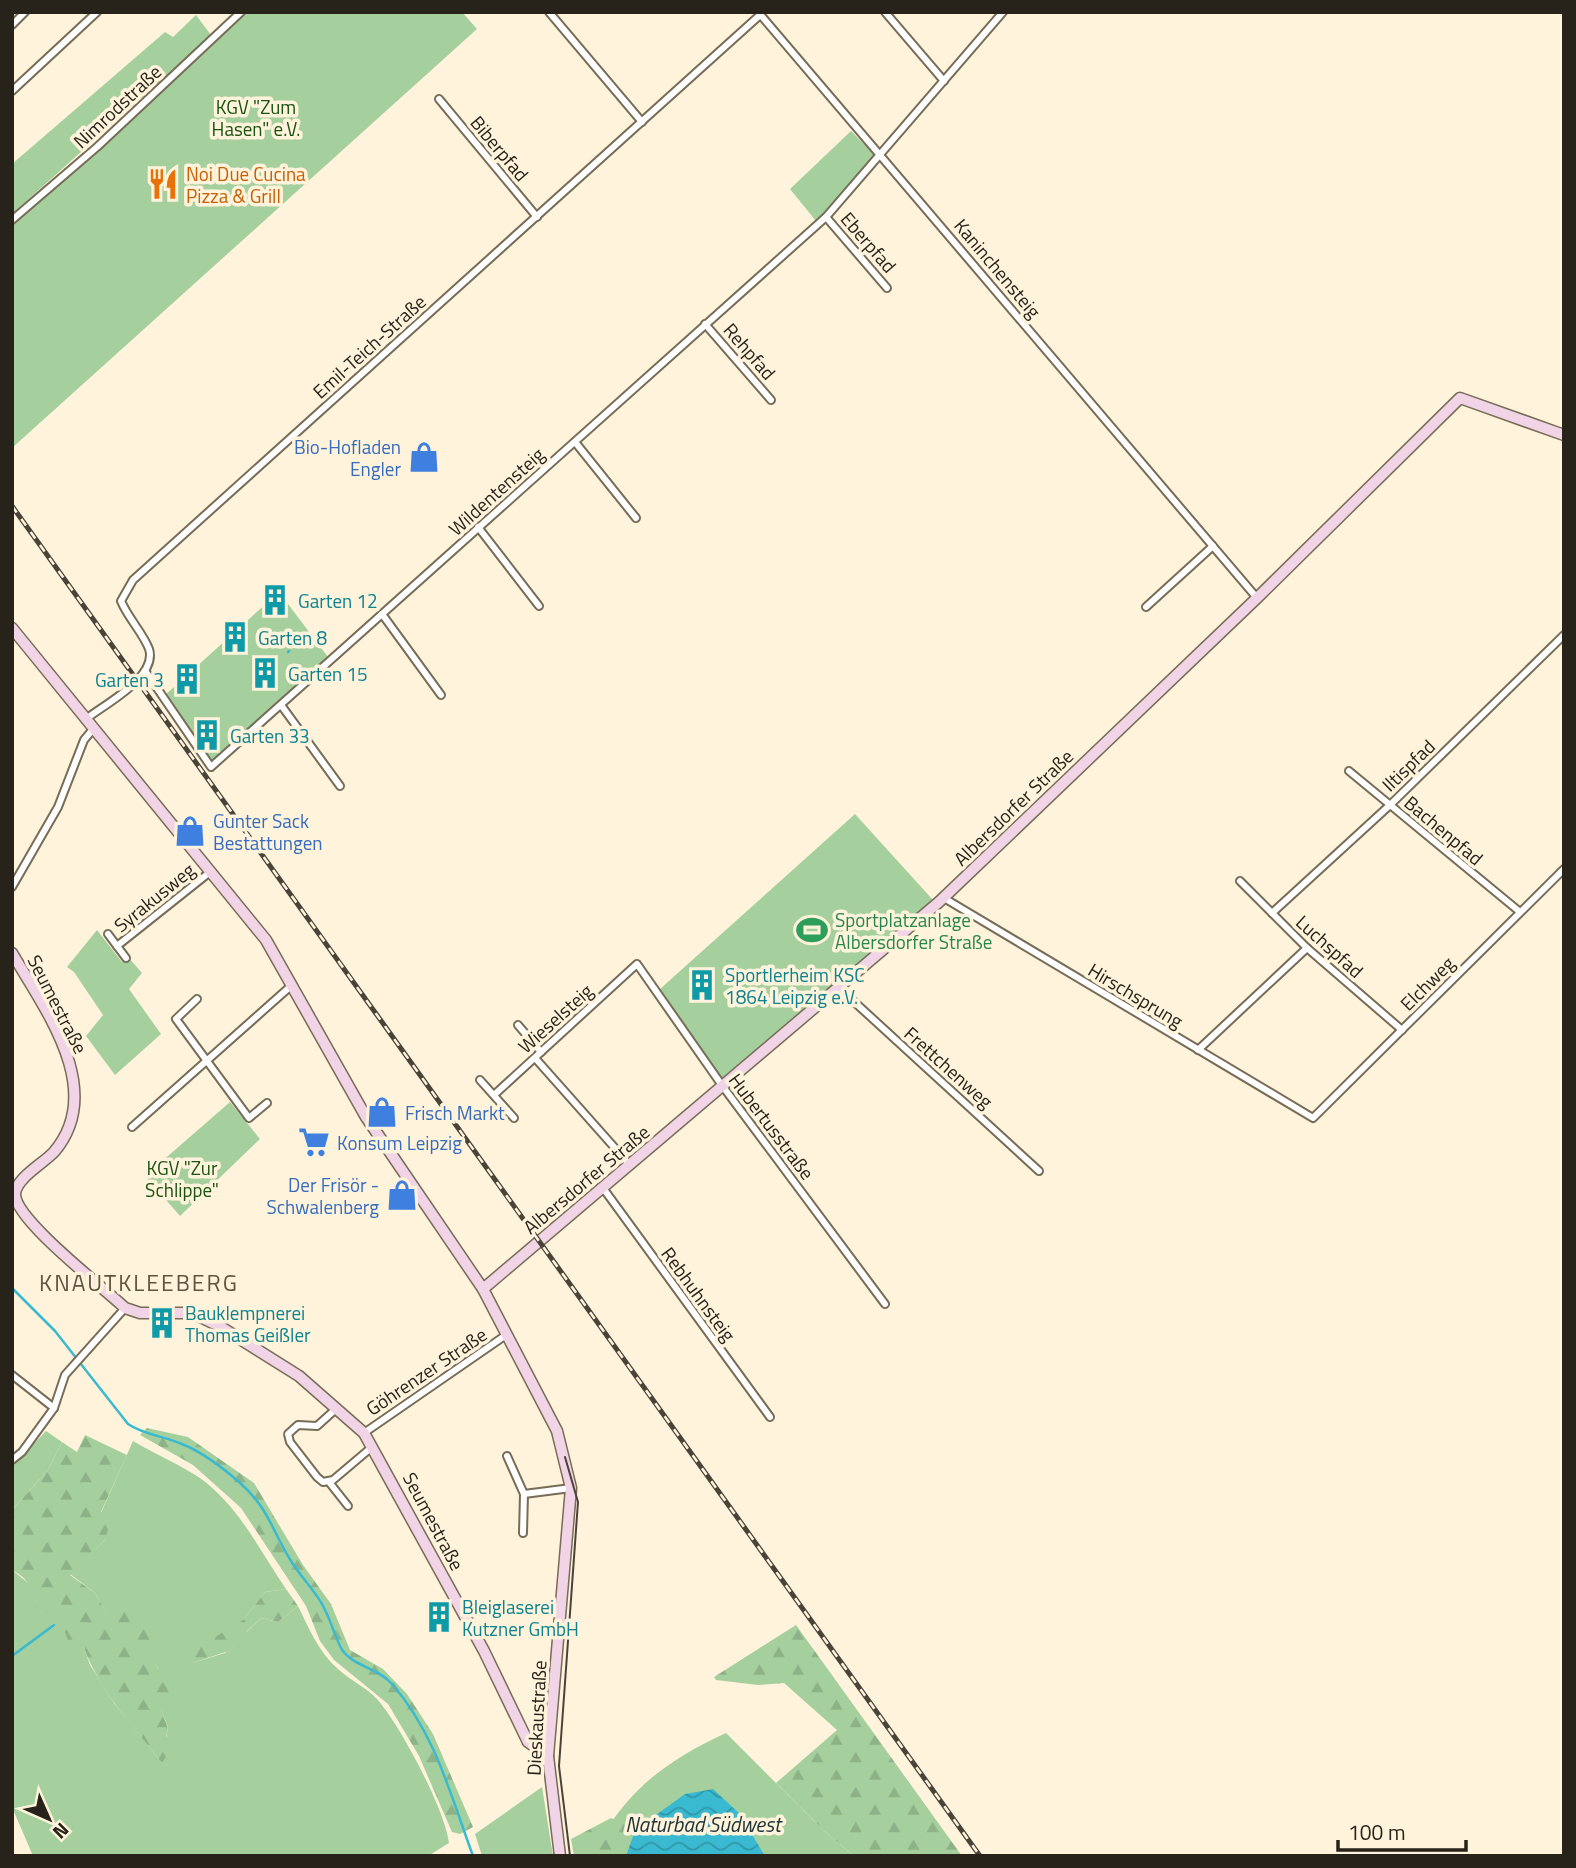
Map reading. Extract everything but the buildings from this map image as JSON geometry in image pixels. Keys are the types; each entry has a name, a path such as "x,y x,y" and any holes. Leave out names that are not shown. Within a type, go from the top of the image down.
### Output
{"street":[{"path":"12,25 25,12"},
{"path":"12,91 95,18 97,12"},
{"name":"Nimrodstraße","path":"12,220 97,147 241,12"},
{"path":"549,12 642,122"},
{"path":"885,12 944,81"},
{"name":"Wildentensteig","path":"146,672 211,767 826,217 1003,12"},
{"name":"Emil-Teich-Straße","path":"146,672 150,658 148,648 121,601 133,580 642,122 759,13"},
{"name":"Kaninchensteig","path":"759,13 1257,598"},
{"name":"Biberpfad","path":"439,99 537,217"},
{"name":"Eberpfad","path":"826,217 887,288"},
{"name":"Rehpfad","path":"705,324 771,400"},
{"name":"Albersdorfer Straße","path":"483,1289 721,1084 944,898 1257,598 1460,398 1564,435"},
{"path":"575,442 636,519"},
{"path":"478,527 539,606"},
{"path":"1146,607 1213,545"},
{"path":"382,614 441,695"},
{"name":"Dieskaustraße","path":"12,628 266,940 366,1117 483,1289 557,1431 571,1488 548,1756 560,1856"},
{"name":"Iltispfad","path":"1272,914 1390,805 1564,635"},
{"path":"86,719 146,672"},
{"path":"281,705 340,786"},
{"path":"12,887 58,807 84,740 94,729"},
{"name":"Bachenpfad","path":"1349,771 1520,912"},
{"name":"Elchweg","path":"1313,1118 1564,869"},
{"name":"Syrakusweg","path":"117,946 210,872"},
{"name":"Luchspfad","path":"1240,881 1307,948 1402,1030"},
{"name":"Hirschsprung","path":"944,898 1313,1118"},
{"name":"Syrakusweg","path":"108,934 126,958"},
{"path":"1198,1050 1307,948"},
{"name":"Seumestraße","path":"12,953 66,1048 72,1073 69,1125 54,1152 18,1185 15,1195 18,1206 33,1226 125,1308 140,1313 192,1313 221,1327 299,1376 338,1407 364,1433 484,1651 528,1742 548,1756"},
{"name":"Wieselsteig","path":"494,1095 638,964"},
{"name":"Hubertusstraße","path":"638,964 721,1084 885,1304"},
{"path":"132,1127 292,985"},
{"name":"Frettchenweg","path":"838,987 1039,1171"},
{"path":"197,999 176,1019 205,1062 249,1118 267,1103"},
{"path":"517,1025 541,1052"},
{"path":"535,1058 630,1164"},
{"path":"480,1080 513,1118"},
{"name":"Rebhuhnsteig","path":"603,1188 770,1418"},
{"path":"12,1460 22,1452 54,1408 65,1375 84,1357 125,1308"},
{"name":"Göhrenzer Straße","path":"364,1433 506,1335"},
{"path":"12,1376 54,1408"},
{"path":"338,1407 317,1426 298,1424 291,1428 288,1434 290,1442 317,1478 329,1482 348,1506"},
{"path":"329,1482 373,1446"},
{"path":"507,1456 524,1494 523,1533"},
{"path":"524,1494 571,1488"}],"green space":[{"name":"KGV \"Zum Hasen\" e.V.","path":"248,12 462,12 477,29 12,448 12,225 99,151"},
{"path":"196,15 211,35 12,214 12,164 165,32 173,37"},
{"path":"851,131 875,155 816,221 790,189"},
{"path":"279,592 328,657 212,762 164,696"},
{"name":"Sportplatzanlage Albersdorfer Straße","path":"855,814 933,900 722,1078 660,989"},
{"path":"97,930 122,962 129,958 142,973 129,989 161,1034 115,1075 86,1036 103,1015 74,972 67,967"},
{"name":"KGV \"Zur Schlippe\"","path":"230,1102 260,1139 180,1216 145,1176"},
{"path":"147,1428 188,1437 254,1483 303,1565 331,1604 350,1650 383,1669 407,1694 433,1734 473,1827 460,1834 452,1832 419,1756 388,1704 334,1660 320,1641 306,1606 241,1508 193,1465 140,1435"},
{"path":"46,1431 62,1442 48,1470 12,1510 12,1467"},
{"path":"85,1435 127,1455 101,1512 111,1519 105,1540 70,1575 95,1593 108,1615 121,1601 147,1626 158,1670 174,1686 159,1704 168,1728 166,1737 174,1744 162,1763 108,1694 84,1648 69,1645 64,1630 36,1600 26,1581 12,1570 12,1510 48,1470 62,1442 77,1452"},
{"path":"133,1441 192,1473 214,1489 248,1530 286,1589 265,1592 243,1620 192,1663 225,1653 261,1618 278,1622 298,1606 325,1656 368,1691 387,1711 431,1789 449,1843 428,1856 33,1856 12,1807 12,1570 32,1586 36,1600 84,1648 90,1665 114,1703 162,1763 168,1727 159,1705 158,1670 153,1652 108,1616 95,1593 70,1574 105,1540 101,1513"},
{"path":"286,1589 298,1606 278,1622 261,1618 247,1631 241,1647 192,1663 186,1659 190,1652 243,1620 265,1592"},
{"path":"796,1625 962,1856 854,1856 824,1831 776,1783 837,1730 784,1683 758,1685 716,1680 714,1677"},
{"path":"726,1733 824,1831 854,1856 765,1856 740,1814 635,1830 626,1856 598,1856 600,1844 609,1826 646,1783 692,1750"},
{"path":"542,1787 553,1856 482,1856 475,1834"},
{"path":"611,1818 635,1830 626,1856 574,1856 571,1839"}],"water":[{"name":"Naturbad Südwest","path":"713,1789 740,1814 765,1856 626,1856 635,1830 685,1794"}],"waterway":[{"path":"12,1288 55,1331 128,1424 197,1451 233,1477 257,1501 291,1561 322,1604 341,1648 351,1659 380,1674 392,1684 420,1723 449,1788 473,1856"},
{"path":"12,1656 54,1625"}],"tram line":[{"path":"565,1457 578,1502 559,1766 570,1856"}],"railway":[{"path":"12,506 980,1856"}],"place":[{"name":"Noi Due Cucina Pizza & Grill","path":"163,184"},
{"name":"Bio-Hofladen Engler","path":"424,457"},
{"name":"Garten 12","path":"275,600"},
{"name":"Garten 8","path":"235,637"},
{"name":"Garten 15","path":"265,673"},
{"name":"Garten 3","path":"187,679"},
{"name":"Garten 33","path":"207,735"},
{"name":"Gunter Sack Bestattungen","path":"190,831"},
{"name":"Sportplatzanlage Albersdorfer Straße","path":"812,930"},
{"name":"Sportlerheim KSC 1864 Leipzig e.V.","path":"702,985"},
{"name":"Frisch Markt","path":"382,1112"},
{"name":"Konsum Leipzig","path":"314,1142"},
{"name":"Der Frisör - Schwalenberg","path":"402,1195"},
{"name":"Bauklempnerei Thomas Geißler","path":"162,1323"},
{"name":"Bleiglaserei Kutzner GmbH","path":"439,1617"}],"district":[{"name":"KNAUTKLEEBERG","path":"139,1282"}]}
